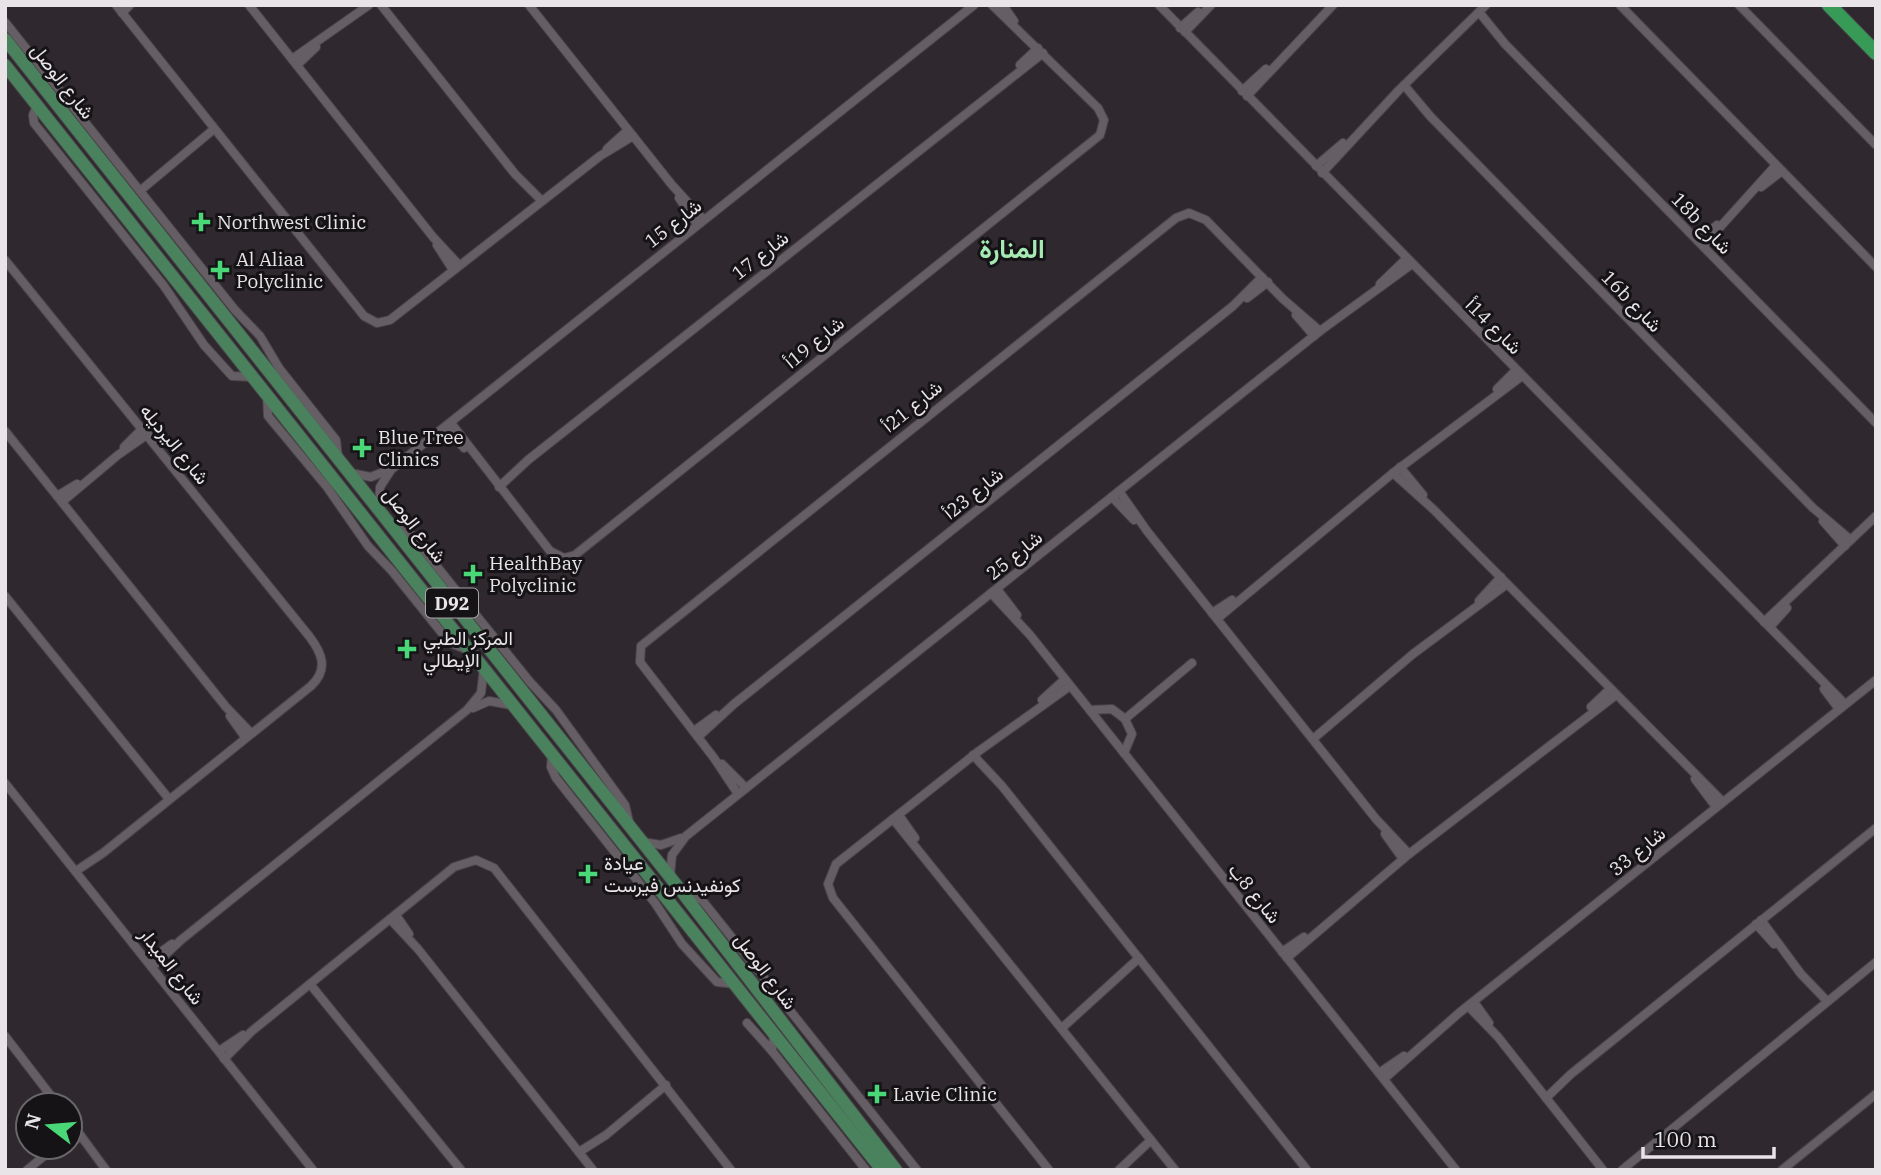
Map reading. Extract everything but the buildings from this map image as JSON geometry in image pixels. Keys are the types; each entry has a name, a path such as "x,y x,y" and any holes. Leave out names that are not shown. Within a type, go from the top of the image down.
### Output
{"highway":[{"path":"1829,5 1876,53"}],"main road":[{"name":"شارع الوصل","path":"5,38 670,876 896,1170"},
{"name":"شارع الوصل","path":"5,65 882,1170"}],"street":[{"path":"130,5 119,8 364,316 373,322 390,320 631,133"},
{"path":"249,5 456,267"},
{"path":"346,22 361,5"},
{"path":"294,62 369,5"},
{"path":"381,5 539,203"},
{"path":"529,5 700,222"},
{"name":"شارع 15","path":"349,472 371,477 393,468 974,5"},
{"path":"992,5 1040,50"},
{"path":"1003,5 1020,30"},
{"name":"شارع 14أ","path":"1158,5 1808,667 1842,707"},
{"path":"1183,30 1209,5"},
{"path":"1244,93 1333,5"},
{"path":"1319,169 1486,5"},
{"path":"1620,5 1876,267"},
{"path":"1740,5 1876,145"},
{"name":"18b شارع","path":"1476,15 1876,423"},
{"path":"5,22 235,310 260,336 276,364 336,440 338,460"},
{"name":"شارع 17","path":"497,484 1040,50"},
{"name":"شارع 19أ","path":"497,484 550,551 564,558 576,555 1096,139 1104,125 1101,111 1040,50"},
{"name":"16b شارع","path":"1402,88 1848,543"},
{"path":"141,190 214,129"},
{"path":"1700,244 1779,168"},
{"name":"شارع 21أ","path":"696,734 640,662 639,650 644,642 1176,218 1194,214 1206,220 1265,280"},
{"name":"شارع اليرديله","path":"5,260 319,649 323,666 315,682 248,735"},
{"name":"شارع 25","path":"670,876 672,855 687,836 1409,262"},
{"path":"1265,280 1317,334"},
{"name":"شارع 23أ","path":"696,734 1265,280"},
{"path":"1214,616 1519,373"},
{"path":"448,425 497,484"},
{"path":"5,431 248,735 78,874"},
{"path":"60,499 145,431"},
{"name":"شارع 15","path":"379,510 380,487 393,468"},
{"path":"1396,470 1720,804"},
{"path":"1116,494 1406,856"},
{"path":"1767,625 1876,516"},
{"path":"1310,737 1504,581"},
{"name":"شارع 8ب","path":"994,591 1456,1170"},
{"path":"5,596 167,801"},
{"path":"1125,719 1192,663"},
{"path":"150,964 467,710 481,693 484,668"},
{"name":"شارع 33","path":"1382,1076 1876,680"},
{"path":"1049,1170 833,898 828,879 836,864 1068,683"},
{"path":"1285,955 1613,692"},
{"path":"467,710 494,701 514,706"},
{"path":"1090,710 1112,709 1125,719 1132,734 1124,753"},
{"path":"696,734 738,794"},
{"path":"976,753 1307,1170"},
{"path":"715,758 746,788"},
{"name":"شارع الميدار","path":"5,783 313,1170"},
{"path":"896,817 1175,1170"},
{"path":"1544,1095 1876,828"},
{"name":"شارع 25","path":"642,842 666,844 687,836"},
{"path":"222,1055 454,867 475,860 494,868 731,1170"},
{"path":"682,892 702,900 917,1170"},
{"path":"393,917 593,1170"},
{"path":"1758,922 1824,1003"},
{"path":"1060,1026 1141,961"},
{"path":"1613,1170 1639,1153 1876,962"},
{"path":"313,982 461,1170"},
{"path":"1471,1004 1603,1170"},
{"path":"747,1023 866,1170"},
{"path":"772,1051 774,1034"},
{"path":"5,1036 47,1091"},
{"path":"582,1156 668,1087"},
{"path":"1782,1170 1876,1094"},
{"path":"84,1143 106,1170"},
{"path":"1119,1170 1154,1143"},
{"path":"1622,1170 1639,1153"}],"place":[{"name":"Northwest Clinic","path":"201,222"},
{"name":"Al Aliaa Polyclinic","path":"220,270"},
{"name":"Blue Tree Clinics","path":"362,448"},
{"name":"HealthBay Polyclinic","path":"473,574"},
{"name":"المركز الطبي الإيطالي","path":"407,649"},
{"name":"عيادة كونفيدنس فيرست","path":"588,874"},
{"name":"Lavie Clinic","path":"877,1094"}],"district":[{"name":"المنارة","path":"1012,248"}]}
